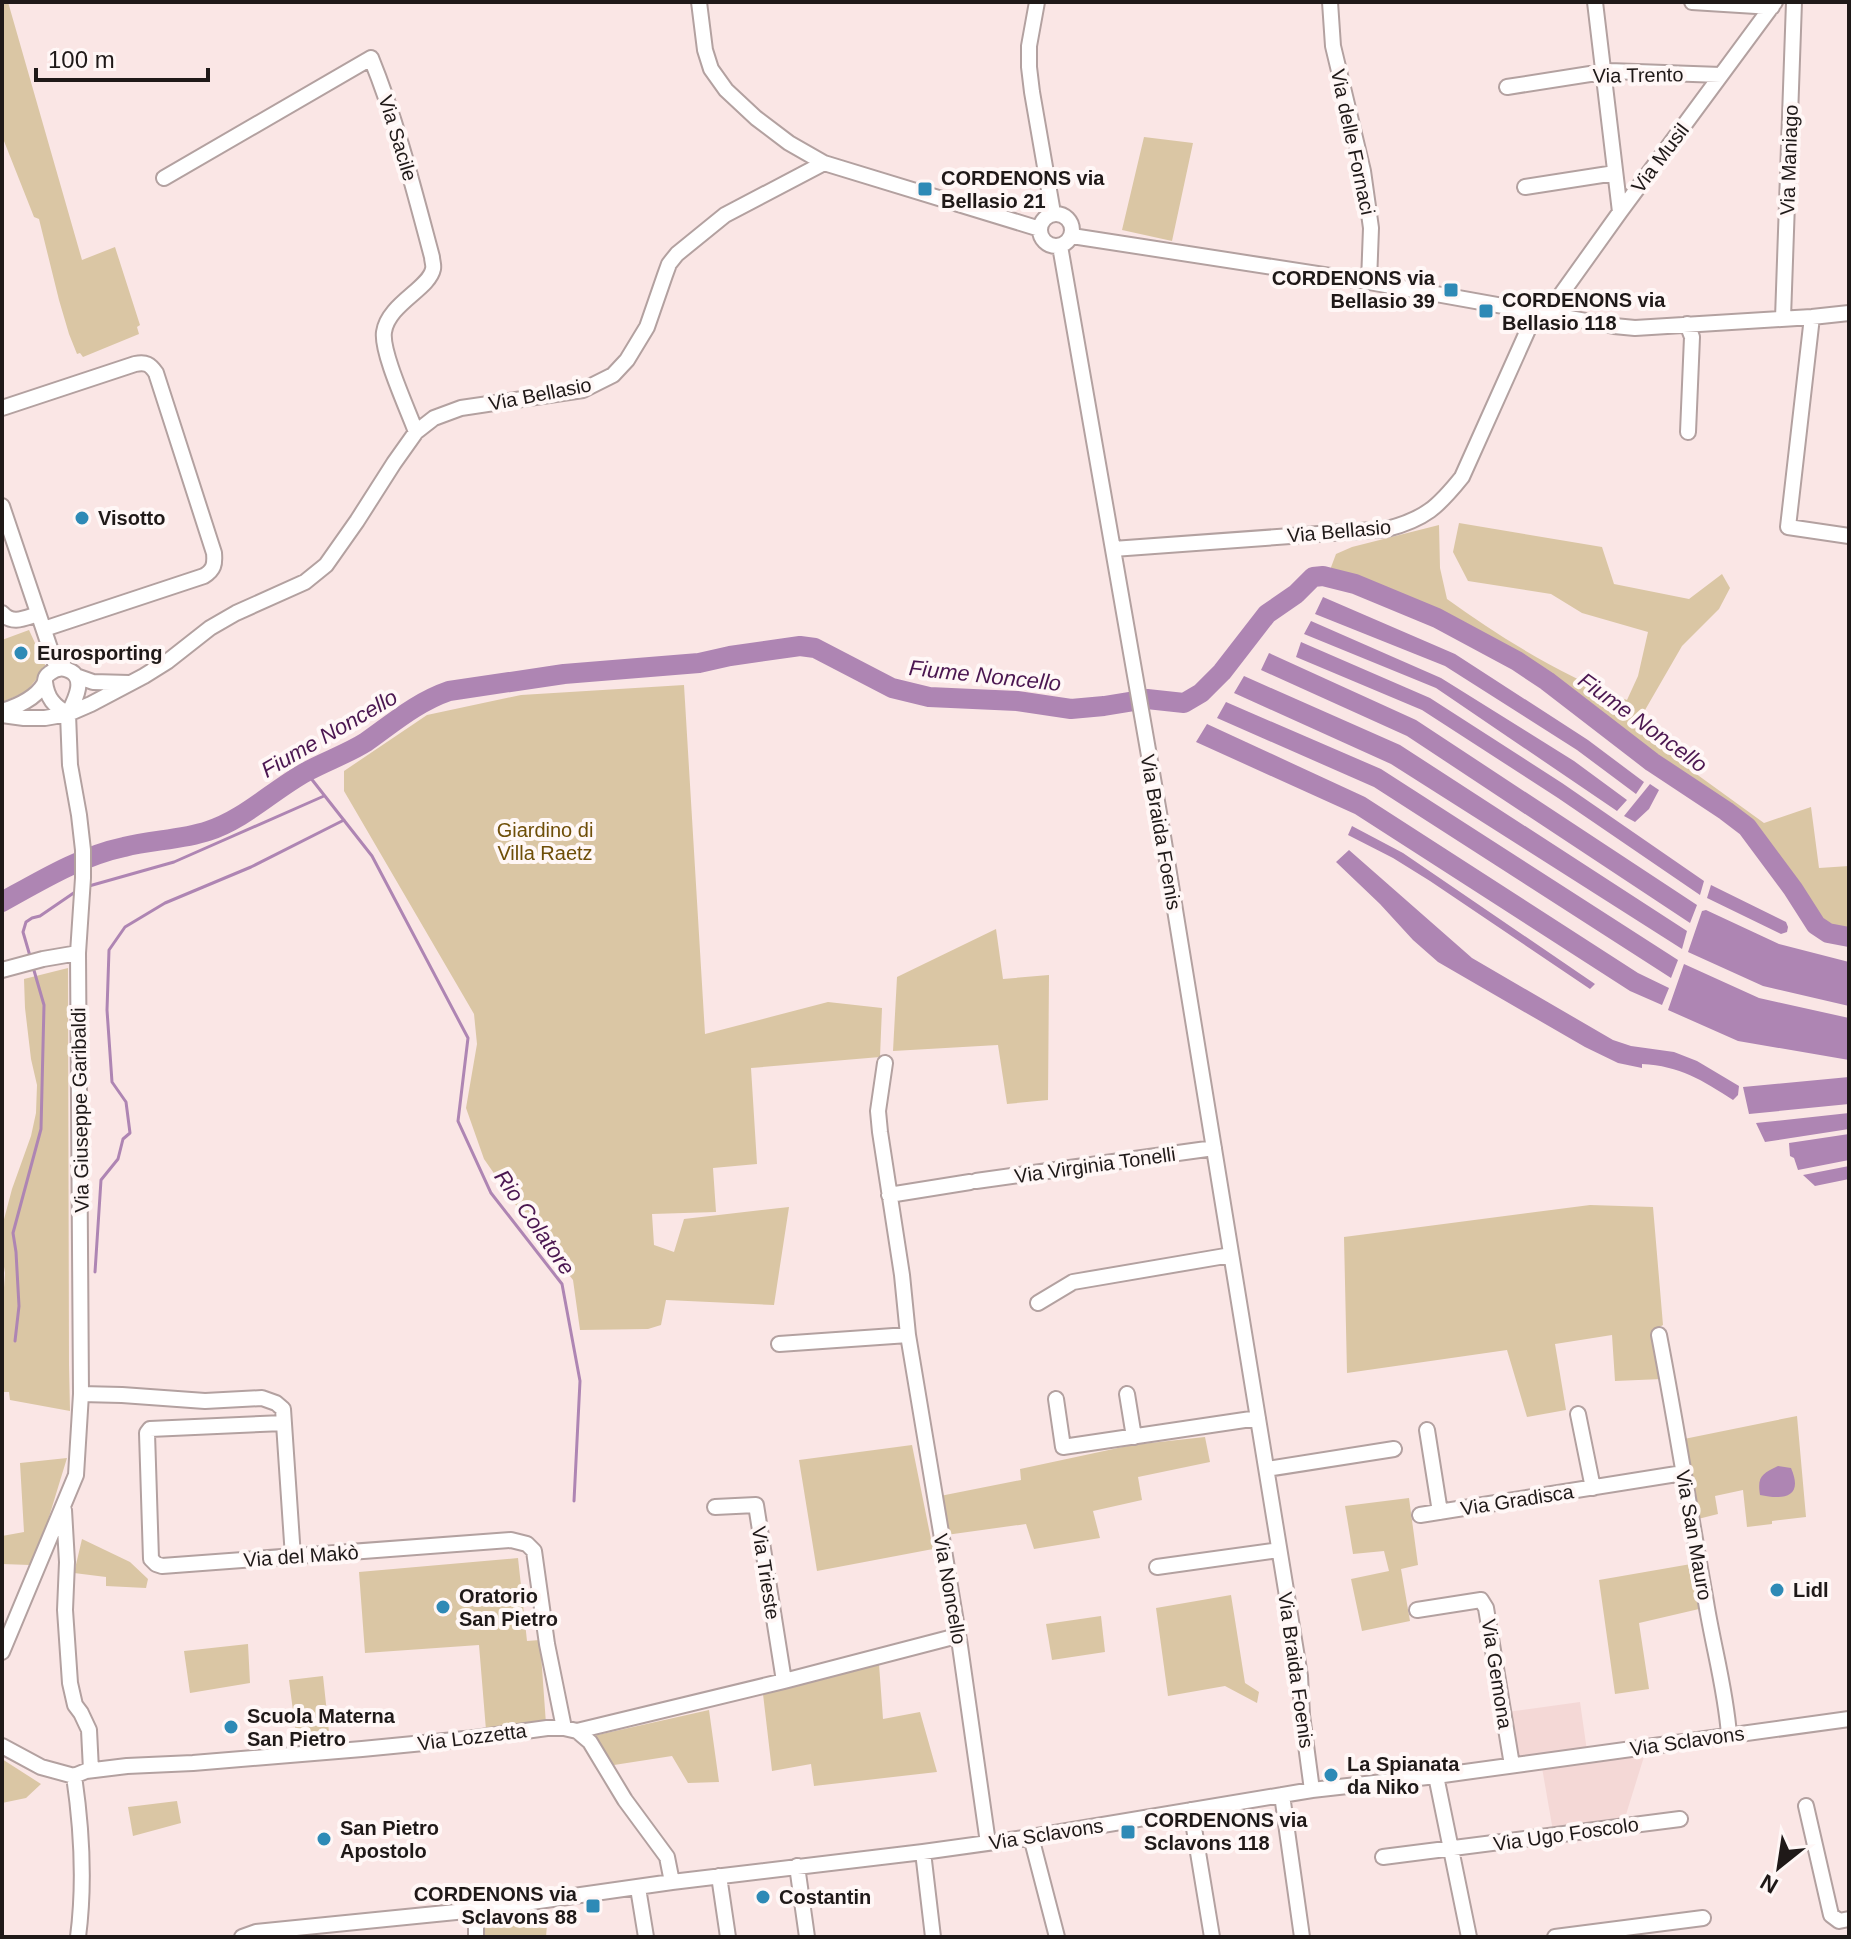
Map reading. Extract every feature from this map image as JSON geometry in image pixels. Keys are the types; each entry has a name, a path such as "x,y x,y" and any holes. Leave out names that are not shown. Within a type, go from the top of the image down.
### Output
{"street":[{"path":"699,2 705,50 711,69 726,90 789,143 824,163 1040,229"},
{"path":"1037,2 1029,46 1029,67 1053,213"},
{"name":"Via delle Fornaci","path":"1330,2 1333,46 1363,171 1371,228 1369,282"},
{"path":"1595,2 1620,212"},
{"path":"1692,2 1774,4"},
{"name":"Via Maniago","path":"1783,318 1794,2"},
{"name":"Via Musil","path":"1542,313 1774,4"},
{"name":"Via Sacile","path":"164,178 371,58 387,98 432,257 433,270 428,279 389,317 384,332 385,347 416,432"},
{"name":"Via Trento","path":"1507,87 1603,72 1721,75"},
{"name":"Via Bellasio","path":"4,716 45,718 68,714 91,704 133,683 236,613 305,582 326,565 416,432 434,418 461,408 583,390 613,375 627,360 647,327 669,264 677,254 725,215 824,163"},
{"path":"1525,187 1615,173"},
{"path":"1066,241 1073,227 1065,215 1053,213 1043,220 1040,229 1048,244 1066,241 1369,282 1635,328 1849,313"},
{"name":"Via Braida Foenis","path":"1066,241 1113,549 1300,1676 1312,1790"},
{"name":"Via Bellasio","path":"1113,549 1387,529 1411,522 1445,499 1462,477 1542,313"},
{"path":"1812,317 1788,527 1849,536"},
{"path":"1687,324 1692,337 1688,432"},
{"path":"2,408 135,364 144,362 152,366 214,553 215,563 211,572 204,576 44,629"},
{"path":"2,506 57,669 64,668 93,682 133,683"},
{"path":"2,613 12,621 38,614"},
{"name":"Via Bellasio","path":"4,716 34,696 50,673 57,669"},
{"path":"45,682 50,699 68,714 77,693 76,676"},
{"name":"Via Giuseppe Garibaldi","path":"2,1652 5,1632 20,1609 76,1475 81,1394 78,953 83,850 70,765 68,714"},
{"path":"2,970 78,953"},
{"name":"Via Noncello","path":"885,1063 878,1111 889,1195 988,1843"},
{"name":"Via Virginia Tonelli","path":"889,1195 1214,1148"},
{"path":"1038,1303 1073,1282 1231,1255"},
{"path":"779,1344 908,1335"},
{"name":"Via San Mauro","path":"1659,1335 1729,1735"},
{"path":"81,1394 205,1401 262,1398 280,1406 283,1409 293,1557"},
{"path":"1127,1394 1134,1437"},
{"path":"1056,1399 1063,1447 1258,1418"},
{"name":"Via Gradisca","path":"1578,1414 1593,1488"},
{"name":"Via del Makò","path":"284,1423 150,1429 147,1433 151,1559 162,1566 511,1540 527,1544 534,1551 547,1644 570,1729"},
{"name":"Via Gradisca","path":"1427,1430 1440,1512"},
{"path":"1267,1469 1394,1449"},
{"name":"Via Gradisca","path":"1420,1515 1683,1473"},
{"name":"Via Trieste","path":"715,1507 756,1505 784,1681"},
{"name":"Via Giuseppe Garibaldi","path":"64,1506 67,1562 65,1610 70,1683 75,1705 89,1730 91,1770"},
{"path":"1157,1567 1279,1550"},
{"name":"Via Gemona","path":"1417,1610 1481,1600 1486,1608 1512,1765"},
{"path":"570,1729 784,1681 957,1636"},
{"name":"Via Sclavons","path":"242,1937 256,1932 476,1910 672,1882 923,1852 1312,1790 1849,1719"},
{"name":"Via Lozzetta","path":"74,1776 91,1770 378,1748 547,1728 570,1729"},
{"path":"570,1729 590,1742 625,1800 667,1857 672,1882"},
{"path":"2,1746 41,1767 74,1776 83,1860 78,1937"},
{"path":"1436,1776 1469,1937"},
{"path":"1282,1795 1302,1937"},
{"path":"1806,1806 1831,1915 1839,1921 1849,1919"},
{"path":"1191,1810 1212,1937"},
{"name":"Via Ugo Foscolo","path":"1383,1857 1680,1819"},
{"path":"1031,1837 1057,1937"},
{"path":"923,1852 933,1937"},
{"path":"797,1866 807,1937"},
{"path":"719,1876 728,1937"},
{"path":"638,1888 646,1937"},
{"path":"476,1910 476,1937"},
{"path":"1555,1937 1703,1918"}],"shaded area":[{"path":"1323,597 1455,654 1588,740 1644,782 1636,794 1577,750 1445,666 1315,614"},
{"path":"1311,621 1441,678 1574,761 1627,800 1617,811 1436,688 1304,634"},
{"path":"1301,642 1430,698 1562,783 1704,881 1700,895 1422,710 1296,657"},
{"path":"1269,653 1416,720 1697,905 1690,923 1407,736 1261,670"},
{"path":"1244,676 1400,745 1687,931 1682,949 1391,764 1234,693"},
{"path":"1226,702 1381,769 1678,960 1671,978 1374,787 1217,718"},
{"path":"1207,724 1365,797 1638,973 1669,988 1662,1005 1630,991 1355,814 1196,742"},
{"path":"1650,784 1659,790 1649,809 1635,822 1624,816"},
{"path":"1352,826 1403,853 1595,984 1590,989 1430,881 1348,835"},
{"path":"1349,850 1472,958 1613,1040 1631,1046 1674,1052 1697,1061 1739,1086 1738,1095 1733,1100 1701,1080 1668,1068 1642,1064 1642,1068 1618,1063 1438,962 1336,862"},
{"path":"1711,885 1786,922 1787,932 1781,934 1707,898"},
{"path":"1706,910 1779,944 1849,962 1849,1006 1763,986 1688,952 1702,911"},
{"path":"1684,964 1759,998 1849,1018 1849,1060 1738,1041 1668,1010"},
{"path":"1849,1077 1849,1104 1749,1114 1743,1087"},
{"path":"1849,1113 1849,1129 1765,1142 1756,1123"},
{"path":"1849,1134 1849,1160 1798,1170 1794,1158 1790,1156 1789,1143"},
{"path":"1849,1166 1849,1179 1815,1186 1803,1175"},
{"path":"1778,1466 1791,1468 1795,1486 1793,1491 1783,1497 1760,1495 1762,1476"},
{"path":"1580,1702 1587,1751 1516,1760 1507,1712"},
{"path":"1647,1747 1624,1821 1553,1831 1541,1762"}],"green space":[{"path":"2,2 8,2 82,260 115,247 140,325 137,327 139,334 83,357 77,354 69,334 39,219 34,217 2,136"},
{"path":"1144,137 1193,143 1172,241 1122,230"},
{"path":"1459,523 1602,547 1614,584 1689,599 1722,574 1730,588 1719,609 1682,646 1641,717 1659,747 1764,823 1811,807 1819,868 1849,866 1849,937 1828,933 1816,925 1747,827 1652,762 1547,681 1453,626 1336,579 1330,570 1336,554 1352,547 1439,525 1440,568 1447,599 1534,656 1627,700 1638,676 1648,632 1582,613 1551,594 1468,581 1453,552"},
{"name":"Eurosporting","path":"29,630 46,667 26,692 2,702 2,640"},
{"name":"Giardino di Villa Raetz","path":"684,685 705,1034 828,1002 882,1008 880,1057 751,1068 757,1164 713,1168 716,1212 652,1214 654,1245 674,1252 684,1219 789,1207 774,1305 666,1300 661,1325 648,1329 580,1330 573,1280 484,1159 466,1108 477,1044 474,1014 344,791 344,771 427,715 521,695"},
{"path":"996,929 1003,979 1049,975 1048,1100 1007,1104 998,1045 893,1051 897,977"},
{"path":"68,968 70,1411 10,1400 9,1392 2,1392 5,1273 2,1227 36,1113 37,1085 31,1059 24,979"},
{"path":"1590,1205 1653,1207 1663,1325 1652,1331 1662,1379 1615,1381 1612,1335 1555,1344 1566,1410 1527,1417 1507,1350 1347,1373 1344,1237"},
{"path":"1797,1416 1806,1517 1747,1527 1743,1490 1715,1496 1718,1514 1698,1519 1684,1439"},
{"path":"1205,1437 1210,1462 1138,1477 1142,1500 1093,1511 1100,1538 1034,1549 1026,1524 946,1535 940,1496 1021,1480 1020,1469 1132,1445"},
{"path":"912,1445 933,1549 817,1571 799,1460"},
{"path":"67,1458 45,1530 30,1565 2,1564 2,1536 24,1532 20,1463"},
{"path":"1409,1498 1418,1565 1401,1569 1410,1621 1362,1631 1351,1579 1389,1571 1384,1551 1353,1554 1345,1506"},
{"path":"82,1539 130,1562 148,1579 146,1588 106,1586 106,1577 74,1573"},
{"name":"Oratorio San Pietro","path":"518,1558 527,1641 540,1640 546,1724 486,1730 479,1645 365,1653 359,1572"},
{"path":"1691,1564 1699,1609 1639,1623 1649,1689 1615,1694 1599,1580"},
{"path":"1231,1595 1245,1683 1259,1692 1257,1703 1225,1686 1168,1696 1156,1608"},
{"path":"1101,1616 1105,1652 1052,1660 1046,1624"},
{"path":"248,1644 250,1683 190,1693 184,1651"},
{"path":"879,1664 883,1719 920,1712 937,1772 814,1786 811,1764 772,1771 763,1694"},
{"path":"323,1676 329,1732 296,1734 289,1680"},
{"path":"709,1710 719,1782 688,1783 672,1756 614,1765 593,1736"},
{"path":"2,1759 41,1784 26,1798 2,1803"},
{"path":"177,1801 181,1823 133,1836 128,1807"},
{"path":"548,1913 546,1937 477,1937 479,1921"}],"waterway":[{"name":"Fiume Noncello","path":"2,902 92,856 198,834 221,826 306,772 366,742 416,707 449,691 564,674 699,663 800,646 815,648 892,688 929,697 1017,701 1071,709 1147,699 1184,703 1201,693 1222,672 1267,614 1296,594 1313,577 1323,576 1355,584 1437,618 1517,661 1547,681 1652,762 1747,827 1816,925 1828,933 1849,937"},
{"name":"Rio Colatore","path":"306,772 372,856 468,1038 458,1121 491,1193 562,1284 580,1381 574,1501"},
{"path":"89,886 174,862 324,796"},
{"path":"95,1272 101,1180 118,1159 123,1139 130,1133 126,1102 112,1082 107,1010 109,950 125,927 165,903 251,867 344,820"},
{"path":"30,956 23,932 26,922 78,890"},
{"path":"15,1341 19,1306 13,1233 41,1129 44,1005 33,967"}],"place":[{"name":"CORDENONS via Bellasio 21","path":"925,189"},
{"name":"CORDENONS via Bellasio 39","path":"1451,290"},
{"name":"CORDENONS via Bellasio 118","path":"1486,311"},
{"name":"Visotto","path":"82,518"},
{"name":"Eurosporting","path":"21,653"},
{"name":"Lidl","path":"1777,1590"},
{"name":"Oratorio San Pietro","path":"443,1607"},
{"name":"Scuola Materna San Pietro","path":"231,1727"},
{"name":"La Spianata da Niko","path":"1331,1775"},
{"name":"CORDENONS via Sclavons 118","path":"1128,1832"},
{"name":"San Pietro Apostolo","path":"324,1839"},
{"name":"Costantin","path":"763,1897"},
{"name":"CORDENONS via Sclavons 88","path":"593,1906"}]}
